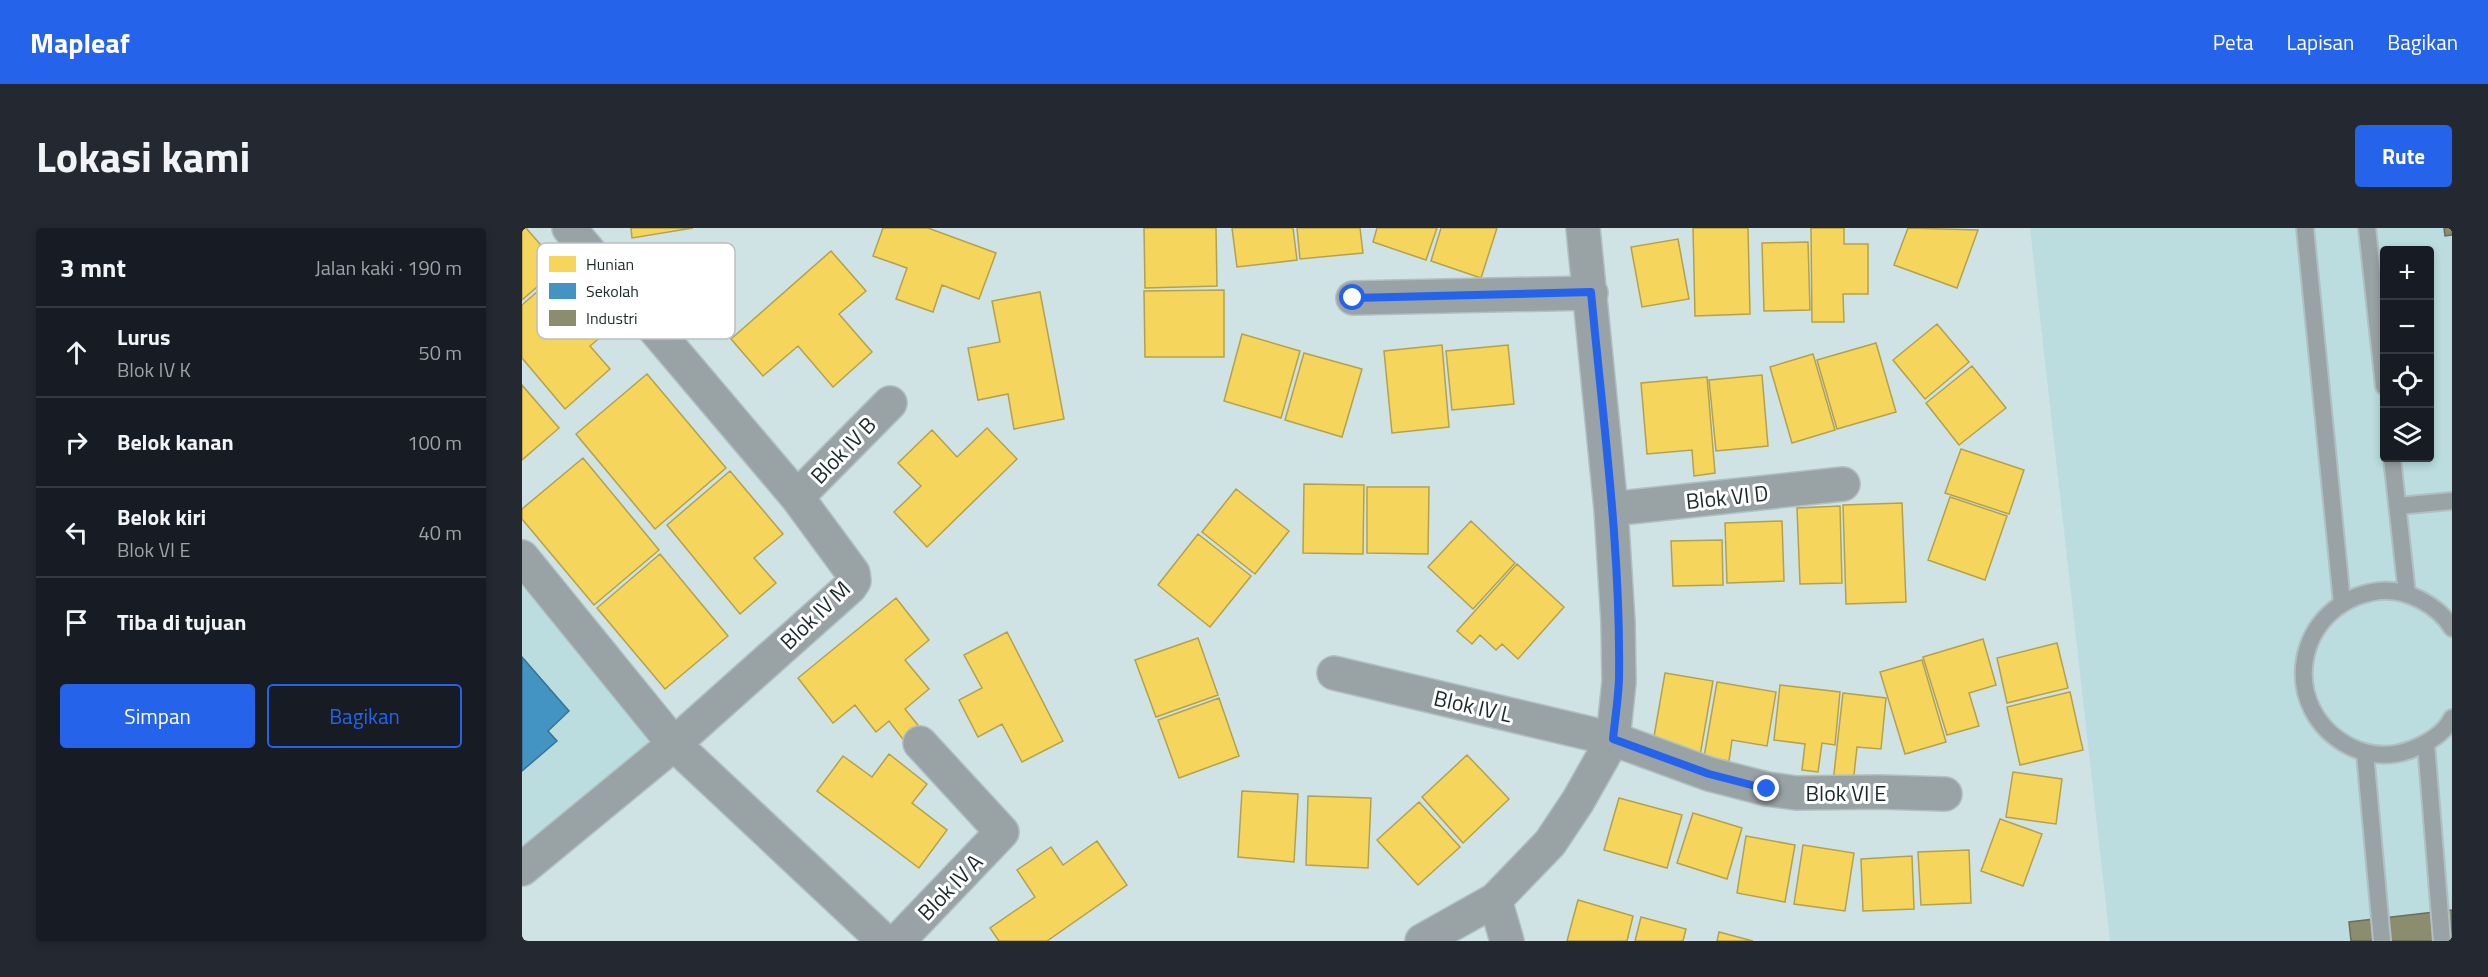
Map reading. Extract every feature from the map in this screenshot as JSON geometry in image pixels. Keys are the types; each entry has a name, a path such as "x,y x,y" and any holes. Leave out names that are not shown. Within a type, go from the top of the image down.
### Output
{"street":[{"name":"Blok IV M","path":"569,228 582,243"},
{"path":"1422,941 1495,900 1550,843 1578,801 1613,739 1619,682 1611,509 1583,228"},
{"path":"1353,298 1591,292"},
{"name":"Blok IV M","path":"663,339 797,497 853,573 854,580 850,587 674,744"},
{"name":"Blok IV B","path":"797,497 890,403"},
{"name":"Blok VI D","path":"1611,509 1844,484"},
{"path":"522,557 674,744 884,941"},
{"name":"Blok IV L","path":"1334,673 1613,739"},
{"name":"Blok VI E","path":"1613,739 1709,774 1767,789 1796,793 1945,794"},
{"name":"Blok IV A","path":"898,941 1002,832 920,743"},
{"path":"522,869 674,744"},
{"path":"1495,900 1507,941"}],"lane":[{"path":"2306,228 2342,603"},
{"path":"2367,228 2381,354"},
{"path":"2392,462 2407,594"},
{"path":"2398,506 2452,501"},
{"path":"2452,628 2447,620 2429,604 2407,594 2385,591 2363,594 2342,603 2318,624 2305,654 2303,686 2314,716 2336,740 2365,753 2396,755 2426,744 2452,718"},
{"path":"2426,744 2442,941"},
{"path":"2365,753 2382,941"}],"shaded area":[{"path":"2030,228 2452,228 2452,941 2110,941"},
{"path":"522,586 669,753 522,873"}],"building: Hunian":[{"path":"522,228 526,228 539,243 537,243 537,287 522,300"},
{"path":"631,228 693,228 632,238"},
{"path":"883,228 928,228 996,253 979,299 942,285 933,312 896,299 907,268 873,256"},
{"path":"1144,228 1216,228 1217,286 1145,288"},
{"path":"1232,228 1293,228 1297,260 1237,267"},
{"path":"1297,228 1360,228 1363,253 1300,259"},
{"path":"1377,228 1437,228 1426,260 1373,242"},
{"path":"1441,228 1497,228 1481,278 1431,261"},
{"path":"1693,228 1748,228 1750,314 1695,316"},
{"path":"1811,228 1844,228 1844,244 1868,244 1868,294 1843,294 1844,322 1812,322"},
{"path":"1908,228 1978,230 1957,288 1894,265"},
{"path":"1678,239 1689,299 1642,307 1631,247"},
{"path":"1808,242 1810,310 1764,311 1762,243"},
{"path":"831,251 866,291 839,314 872,352 833,387 798,346 763,376 731,339 735,339 735,335"},
{"path":"1224,290 1224,357 1145,357 1144,291"},
{"path":"537,292 537,339 598,339 590,346 610,369 565,409 522,358 522,305"},
{"path":"1040,292 1064,419 1014,429 1008,394 978,400 968,348 1000,342 992,301"},
{"path":"1937,324 1969,362 1925,399 1893,360"},
{"path":"1242,334 1300,351 1281,418 1224,401"},
{"path":"1876,343 1896,412 1837,429 1817,360"},
{"path":"1442,345 1449,427 1392,433 1384,351"},
{"path":"1508,345 1514,404 1452,410 1446,351"},
{"path":"1304,353 1362,369 1342,437 1285,420"},
{"path":"1813,354 1835,430 1792,443 1770,367"},
{"path":"1972,366 2006,408 1959,445 1926,403"},
{"path":"647,374 726,468 655,529 576,434"},
{"path":"1762,375 1768,446 1716,451 1709,380"},
{"path":"1707,377 1715,473 1694,476 1692,450 1647,454 1641,383"},
{"path":"522,385 559,428 522,460"},
{"path":"987,428 1017,459 927,547 894,512 921,486 898,463 932,430 957,457"},
{"path":"1961,449 2024,470 2009,514 1945,493"},
{"path":"583,458 659,550 594,605 522,519 522,509"},
{"path":"730,471 783,534 754,558 776,583 740,614 667,525"},
{"path":"1304,484 1364,485 1363,554 1303,553"},
{"path":"1367,487 1429,487 1428,554 1367,553"},
{"path":"1236,489 1289,531 1255,574 1202,532"},
{"path":"1950,497 2007,516 1985,580 1928,560"},
{"path":"1902,503 1906,602 1846,604 1843,505"},
{"path":"1840,506 1842,583 1800,584 1797,508"},
{"path":"1471,521 1515,563 1473,609 1428,567"},
{"path":"1782,521 1784,581 1727,583 1725,523"},
{"path":"1198,534 1251,576 1210,627 1158,585"},
{"path":"1722,540 1723,585 1673,586 1671,541"},
{"path":"660,554 728,636 665,689 597,608"},
{"path":"1517,564 1564,607 1518,659 1502,644 1496,650 1480,635 1472,644 1457,631"},
{"path":"896,598 929,640 905,660 929,689 905,709 921,729 905,742 889,721 876,732 855,705 833,723 798,678"},
{"path":"1007,632 1063,741 1022,762 1002,724 978,737 959,700 982,688 964,655"},
{"path":"1198,638 1218,695 1156,717 1135,660"},
{"path":"1983,639 1996,685 1969,693 1979,726 1947,735 1923,657"},
{"path":"2057,643 2068,688 2007,703 1997,658"},
{"path":"1922,660 1946,742 1905,754 1880,672"},
{"path":"1665,673 1713,681 1700,756 1652,748"},
{"path":"1717,682 1776,692 1767,746 1732,740 1729,761 1704,757"},
{"path":"1780,685 1840,692 1835,745 1822,743 1818,772 1802,770 1805,744 1774,740"},
{"path":"2070,692 2083,750 2020,765 2007,707"},
{"path":"1843,693 1886,698 1881,749 1857,747 1853,784 1833,782"},
{"path":"1219,698 1239,756 1179,778 1158,720"},
{"path":"889,754 927,784 912,803 947,830 919,868 817,791 843,756 872,777"},
{"path":"1467,755 1509,799 1463,843 1422,797"},
{"path":"2013,772 2062,779 2056,824 2006,817"},
{"path":"1242,791 1298,794 1294,862 1238,857"},
{"path":"1308,796 1371,798 1368,868 1306,865"},
{"path":"1619,798 1682,815 1667,868 1604,850"},
{"path":"1419,802 1460,847 1418,885 1377,840"},
{"path":"1693,813 1742,828 1727,879 1677,863"},
{"path":"2000,819 2042,834 2023,886 1981,871"},
{"path":"1746,836 1795,845 1785,902 1737,893"},
{"path":"1097,841 1127,885 1047,941 999,941 990,928 1035,897 1017,870 1051,847 1063,865"},
{"path":"1803,845 1854,853 1845,911 1794,904"},
{"path":"1969,850 1971,903 1921,905 1918,852"},
{"path":"1912,856 1914,909 1863,911 1861,859"},
{"path":"1578,900 1633,916 1627,941 1567,941"},
{"path":"1641,917 1686,929 1683,941 1635,941"},
{"path":"1719,932 1753,941 1717,941"}],"building: Sekolah":[{"path":"522,657 569,711 548,731 557,741 522,771"}],"building: Industri":[{"path":"2444,228 2452,228 2452,235 2445,236"},
{"path":"2452,910 2452,941 2351,941 2349,922"}],"route":[{"path":"1353,298 1591,292 1611,509 1618,622 1619,682 1613,739 1651,755 1709,774 1767,789"}]}
